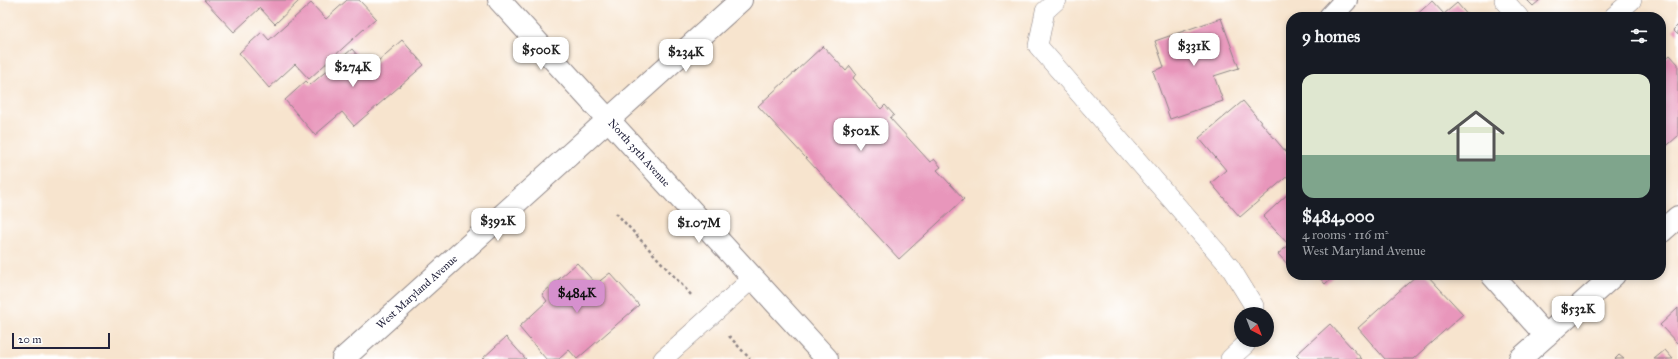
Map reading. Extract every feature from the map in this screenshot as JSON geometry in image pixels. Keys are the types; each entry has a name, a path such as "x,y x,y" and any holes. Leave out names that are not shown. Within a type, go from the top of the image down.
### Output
{"street":[{"name":"North 35th Avenue","path":"499,0 827,359"},
{"name":"West Maryland Avenue","path":"343,359 741,0"},
{"path":"1335,12 1346,0"},
{"path":"1666,228 1678,217"},
{"path":"1496,280 1546,336"},
{"path":"1520,359 1608,280"}],"lane":[{"path":"1057,0 1045,11 1038,46 1230,267 1254,307"},
{"path":"1504,0 1515,12"},
{"path":"1619,12 1632,0"},
{"path":"663,359 753,278"},
{"path":"1230,359 1243,347"}],"path":[{"path":"616,213 750,359"}],"building":[{"path":"204,0 300,0 275,24 260,8 234,32"},
{"path":"347,0 359,0 376,18 309,79 295,64 269,88 239,53 262,32 269,40 311,3 326,19"},
{"path":"1527,0 1540,0 1533,6"},
{"path":"1432,1 1442,12 1420,12"},
{"path":"1457,3 1465,12 1446,12"},
{"path":"1221,18 1239,68 1214,76 1223,101 1170,119 1153,71 1164,67 1155,41"},
{"path":"1678,25 1678,35 1673,30"},
{"path":"402,40 424,65 354,126 342,112 315,135 285,100 306,81 310,85 352,49 369,69"},
{"path":"823,46 846,71 850,66 856,74 853,78 881,109 885,105 894,115 890,118 930,162 934,159 941,167 937,170 964,199 899,259 758,106"},
{"path":"1670,55 1678,64 1678,136 1666,147 1666,59"},
{"path":"1243,101 1286,152 1286,177 1240,217 1211,183 1226,170 1199,138"},
{"path":"1286,196 1286,242 1263,217"},
{"path":"1286,247 1286,263 1278,254"},
{"path":"577,263 596,284 610,273 639,305 577,359 569,350 559,359 546,359 519,327 547,301 542,294"},
{"path":"1321,280 1329,280 1325,284"},
{"path":"1411,280 1432,280 1463,314 1413,359 1385,359 1358,328"},
{"path":"1678,308 1678,344 1660,325"},
{"path":"1330,324 1362,359 1300,359 1296,355"},
{"path":"506,337 526,359 482,359"},
{"path":"1665,350 1673,359 1654,359"},
{"path":"1619,355 1624,359 1615,359"}]}
